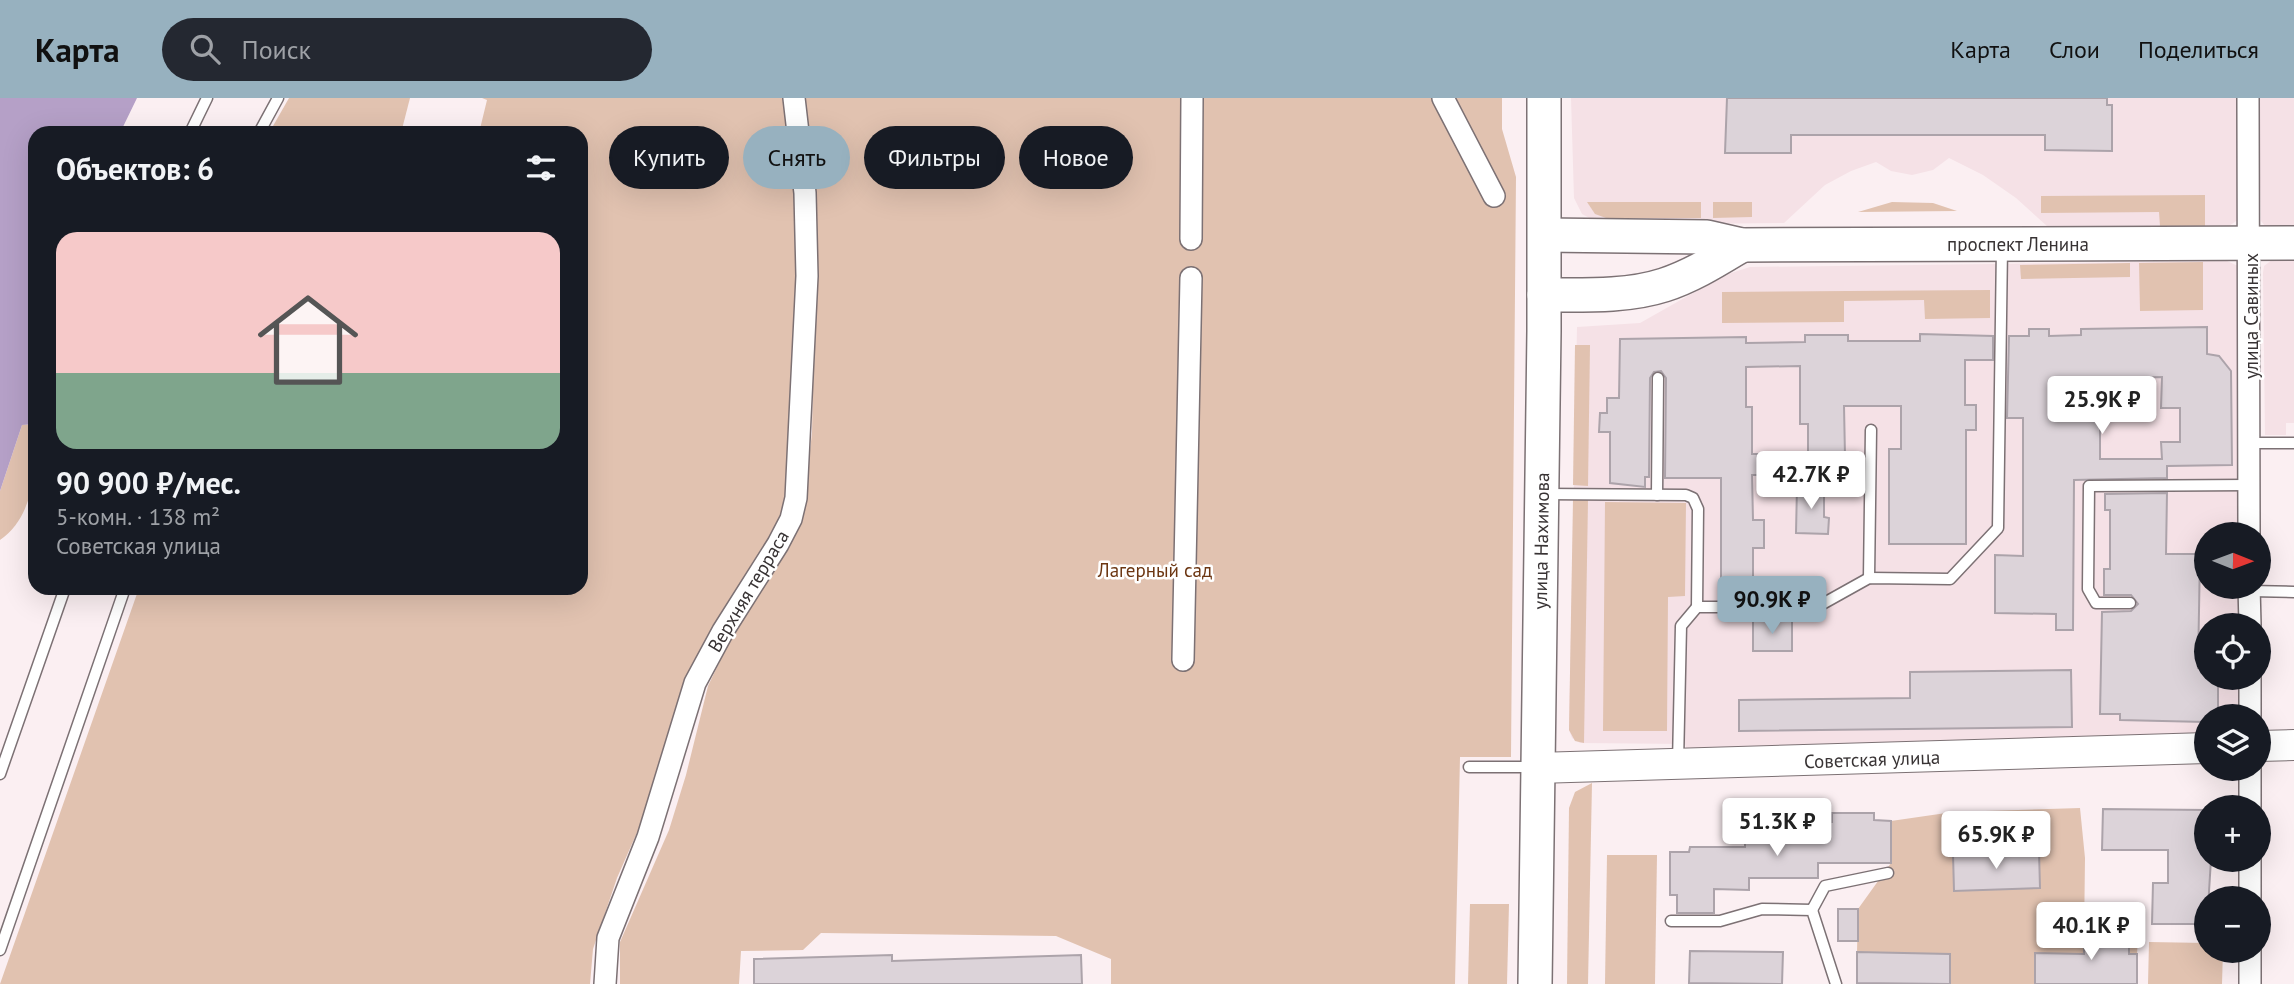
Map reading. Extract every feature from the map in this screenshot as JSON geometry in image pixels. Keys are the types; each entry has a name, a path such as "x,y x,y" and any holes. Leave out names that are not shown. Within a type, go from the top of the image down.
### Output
{"main road":[{"name":"улица Нахимова","path":"1535,984 1545,235 1544,98"},
{"name":"проспект Ленина","path":"1545,235 1707,237 1742,245 2294,243"},
{"path":"1638,236 1627,248 1623,261 1628,279 1642,290"},
{"path":"1544,295 1642,290 1691,275 1742,245"}],"street":[{"name":"Верхняя терраса","path":"605,984 608,938 648,837 695,682 723,631 778,544 791,519 796,498 807,276 805,193 794,98"},
{"path":"1191,240 1192,98"},
{"path":"1443,98 1494,196"},
{"name":"улица Савиных","path":"2248,98 2251,244 2249,522"},
{"path":"1183,660 1191,278"},
{"path":"2271,746 2294,746"},
{"name":"Советская улица","path":"1537,768 2194,748"},
{"path":"2249,984 2250,963"}],"lane":[{"path":"193,126 207,98"},
{"path":"263,126 278,98"},
{"path":"1697,607 1817,607 1870,578 1950,579 1998,528 2002,244"},
{"path":"1657,495 1658,378"},
{"path":"1870,578 1871,430"},
{"path":"2250,443 2294,443"},
{"path":"2130,603 2096,603 2088,589 2089,486 2249,485"},
{"path":"1542,494 1690,496 1698,505 1697,607 1681,626 1678,765"},
{"path":"2272,591 2294,592"},
{"path":"0,774 63,595"},
{"path":"0,950 123,595"},
{"path":"1469,767 1537,768"},
{"path":"1836,984 1812,910 1825,886 1888,873"},
{"path":"1671,921 1720,921 1762,909 1812,910"}],"shaded area":[{"path":"0,98 137,98 123,126 28,126 28,425 22,425 0,491"},
{"path":"1571,98 2239,98 2239,219 2229,226 2048,227 2016,198 1983,175 1949,158 1933,170 1912,175 1891,171 1876,162 1851,171 1825,185 1784,223 1602,225 1582,214 1574,198"},
{"path":"2258,98 2294,98 2294,226 2265,226 2261,221"},
{"path":"2294,259 2294,423 2286,423 2286,435 2265,435 2264,266 2272,260"},
{"path":"2227,261 2238,266 2240,522 2194,522 2194,599 2240,599 2240,613 2194,613 2194,690 2241,690 2241,704 2194,704 2194,740 1687,750 1685,744 1580,743 1572,738 1569,730 1577,327 1640,323 1725,275 1750,267"}],"green space":[{"path":"289,98 410,98 403,126 273,126"},
{"path":"482,98 784,98 788,126 743,126 743,189 796,189 795,400 786,504 755,564 617,878 593,949 590,984 0,984 137,595 588,595 588,126 481,126 487,100"},
{"name":"Лагерный сад","path":"805,98 1502,98 1502,129 1516,177 1511,757 1460,757 1455,984 1111,984 1111,959 1056,936 821,933 803,950 741,951 739,984 620,984 620,942 669,830 708,686 730,640 786,546 804,502 812,433 814,189 850,189 850,126 808,126"},
{"path":"2205,195 2205,226 2160,226 2159,212 2041,213 2041,196"},
{"path":"1587,202 1701,202 1701,218 1606,218 1595,214"},
{"path":"1713,202 1752,202 1752,217 1713,218"},
{"path":"1892,202 1933,203 1957,211 1858,212"},
{"path":"2203,262 2203,310 2140,311 2139,263"},
{"path":"2130,263 2130,277 2021,279 2020,265"},
{"path":"1990,290 1990,318 1925,319 1924,300 1844,301 1844,322 1722,323 1722,292"},
{"path":"1575,345 1590,345 1588,486 1573,485"},
{"path":"22,425 28,425 28,499 21,517 0,540 0,491"},
{"path":"1573,500 1588,500 1584,743 1575,741 1569,730"},
{"path":"1605,502 1686,503 1685,596 1668,597 1667,731 1603,731"},
{"path":"1592,783 1588,984 1567,984 1569,808 1575,792"},
{"path":"2080,808 2085,858 2084,937 2138,938 2137,954 2035,953 2035,984 1950,984 1950,954 1857,952 1858,909 1891,863 1891,821 1953,812"},
{"path":"1607,855 1657,855 1655,984 1605,984"},
{"path":"1470,904 1509,904 1507,984 1468,984"},
{"path":"2149,942 2194,943 2194,963 2223,963 2222,984 2148,984"}],"building":[{"path":"1727,98 2107,98 2107,105 2112,105 2112,151 2045,150 2045,135 1791,135 1791,153 1725,153"},
{"path":"2207,327 2207,354 2219,356 2231,371 2232,465 2167,466 2167,478 2074,480 2073,630 2056,630 2056,614 1995,613 1995,555 2023,556 2023,418 2007,418 2009,336 2029,336 2029,329 2049,329 2049,336 2081,335 2081,329","holes":["2162,377 2161,408 2180,408 2180,442 2161,442 2162,459 2100,459 2100,378"]},
{"path":"1920,334 1993,336 1993,360 1965,360 1965,405 1976,405 1976,430 1966,430 1966,544 1889,544 1889,449 1901,449 1901,406 1844,406 1845,456 1808,457 1808,424 1800,424 1800,366 1746,367 1746,407 1752,407 1752,454 1760,454 1760,475 1752,475 1753,520 1764,520 1764,548 1753,548 1753,599 1721,599 1721,478 1665,478 1666,378 1661,371 1654,372 1650,378 1649,477 1645,477 1645,487 1610,483 1610,432 1599,432 1600,413 1607,413 1607,398 1619,398 1620,339 1746,337 1746,343 1805,342 1805,335 1848,335 1848,341 1920,341"},
{"path":"1797,486 1824,486 1824,517 1829,518 1828,534 1796,533"},
{"path":"2167,493 2166,554 2194,554 2194,599 2199,599 2199,613 2194,613 2194,690 2218,690 2218,704 2194,704 2194,722 2120,720 2120,714 2100,714 2102,612 2131,611 2138,604 2131,595 2104,595 2104,569 2110,569 2110,510 2105,510 2105,494"},
{"path":"1753,621 1792,621 1792,651 1753,651"},
{"path":"2071,670 2072,727 1739,731 1739,700 1910,698 1910,672"},
{"path":"2103,809 2194,810 2194,872 2210,872 2209,886 2194,886 2194,924 2152,924 2153,883 2168,883 2168,850 2102,850"},
{"path":"1832,813 1874,813 1874,820 1891,821 1891,863 1818,863 1818,878 1749,878 1749,890 1714,889 1714,913 1677,913 1677,895 1670,895 1670,852 1689,852 1690,847 1745,847 1745,837 1761,837 1760,829 1817,829 1817,822 1832,822"},
{"path":"2039,851 2040,888 1954,891 1953,854"},
{"path":"1838,909 1858,909 1858,941 1838,941"},
{"path":"2084,930 2129,930 2129,954 2137,954 2137,984 2035,984 2035,953 2084,954"},
{"path":"1690,951 1783,952 1782,984 1689,983"},
{"path":"1857,952 1950,954 1950,984 1857,983"},
{"path":"892,955 892,961 1081,955 1082,984 754,984 754,959"}]}
